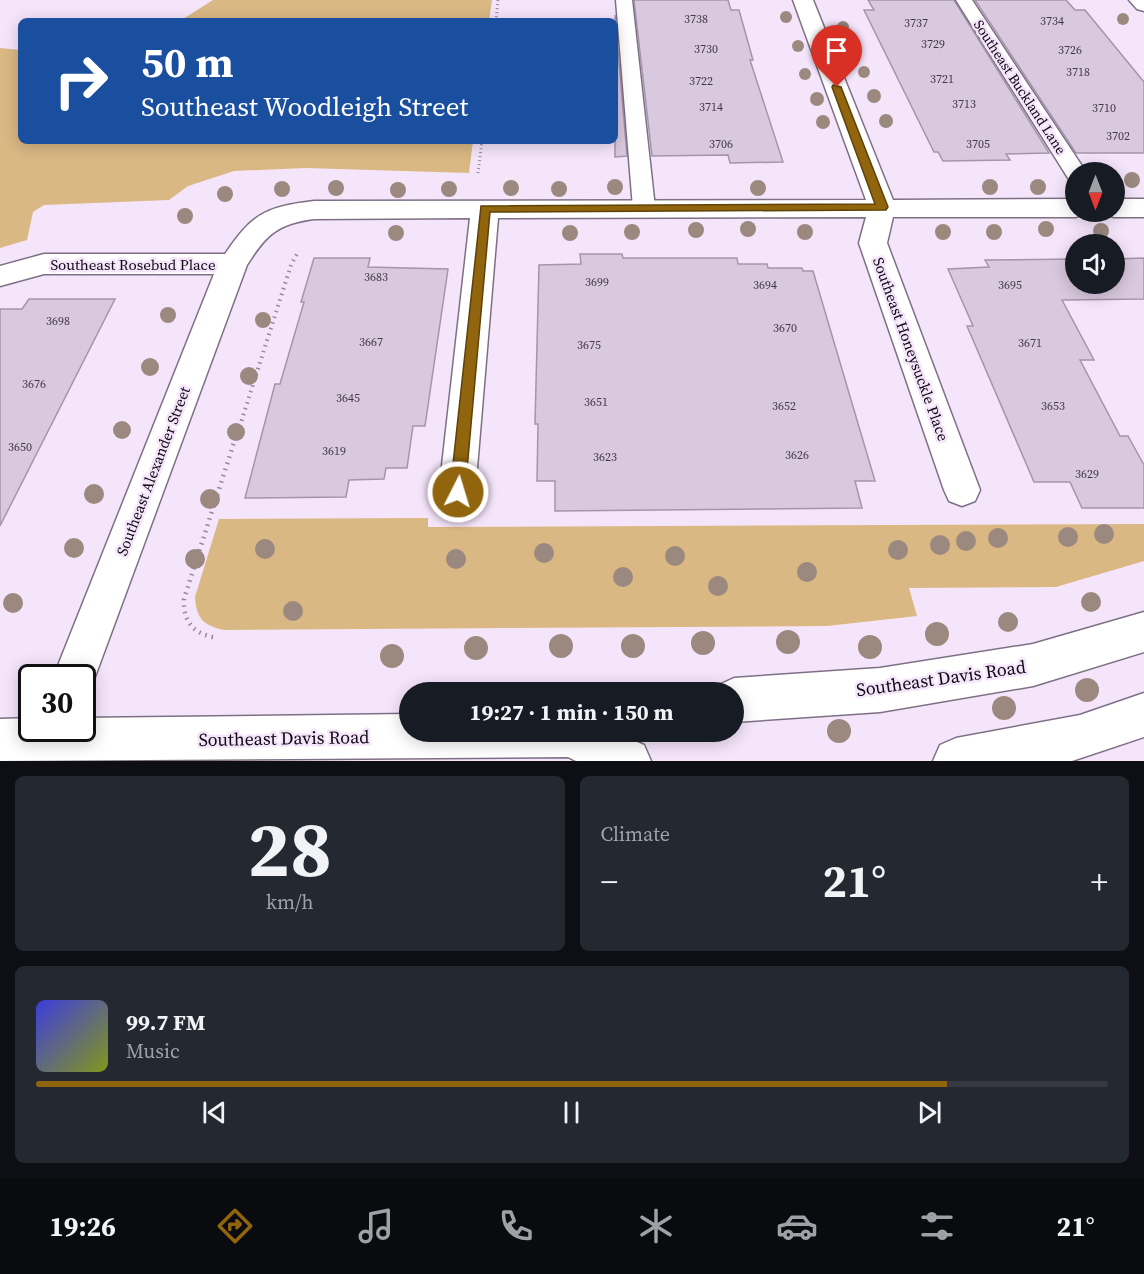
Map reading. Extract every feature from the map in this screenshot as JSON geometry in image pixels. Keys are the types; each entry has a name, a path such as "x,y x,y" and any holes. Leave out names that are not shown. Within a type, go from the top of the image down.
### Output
{"street":[{"path":"803,0 882,207"},
{"path":"1139,0 1144,5"},
{"name":"Southeast Alexander Street","path":"79,664 233,264 256,230 266,224 300,212 481,195 644,208 1065,208"},
{"path":"458,492 481,195"},
{"name":"Southeast Honeysuckle Place","path":"882,207 873,243 962,490"},
{"path":"1125,208 1144,208"},
{"name":"Southeast Rosebud Place","path":"0,276 44,264 233,264"},
{"name":"Southeast Davis Road","path":"744,699 879,690 1010,669 1033,665 1144,632"},
{"path":"956,761 1080,737 1144,715"},
{"name":"Southeast Davis Road","path":"0,741 49,744 571,743 628,761"}],"lane":[{"path":"624,0 644,208"},
{"name":"Southeast Buckland Lane","path":"964,0 1069,162"}],"path":[{"path":"495,18 498,0"},
{"path":"481,195 482,144"},
{"path":"213,637 202,636 190,626 183,612 184,599 291,265 302,247"}],"shaded area":[{"path":"213,0 492,0 489,18 185,18"},
{"path":"0,48 18,50 18,144 473,144 469,173 306,168 234,171 188,186 169,200 44,205 33,212 27,240 0,248"},
{"path":"428,518 428,527 1144,524 1144,561 1056,587 909,588 917,616 827,626 224,630 211,626 199,616 195,597 219,519"}],"building":[{"path":"634,0 728,0 731,10 739,10 753,60 750,60 783,162 730,163 728,155 652,156"},
{"path":"868,0 954,0 1049,153 1006,154 1010,160 943,161 938,152 934,152 864,10 874,10"},
{"path":"975,0 1066,0 1075,10 1085,10 1144,82 1144,153 1076,153"},
{"path":"618,50 627,156 615,157 615,144 618,144"},
{"path":"580,254 622,254 623,258 737,258 738,264 767,264 768,268 802,268 803,271 813,271 875,481 855,481 862,508 555,511 555,481 537,481 538,424 535,424 539,265 581,264"},
{"path":"314,258 370,258 368,267 448,269 425,426 413,426 407,468 386,468 384,479 349,480 346,497 245,498 275,384 280,384 304,302 301,302"},
{"path":"1144,258 1144,299 1062,300 1094,360 1080,360 1120,436 1128,436 1144,465 1144,508 1082,508 1070,482 1034,482 967,326 973,326 948,269 989,267 985,260 1065,259 1065,294 1125,294 1125,259"},
{"path":"29,299 115,299 0,526 0,309 22,309"}],"route":[{"path":"458,492 485,208 882,207 837,87"}]}
